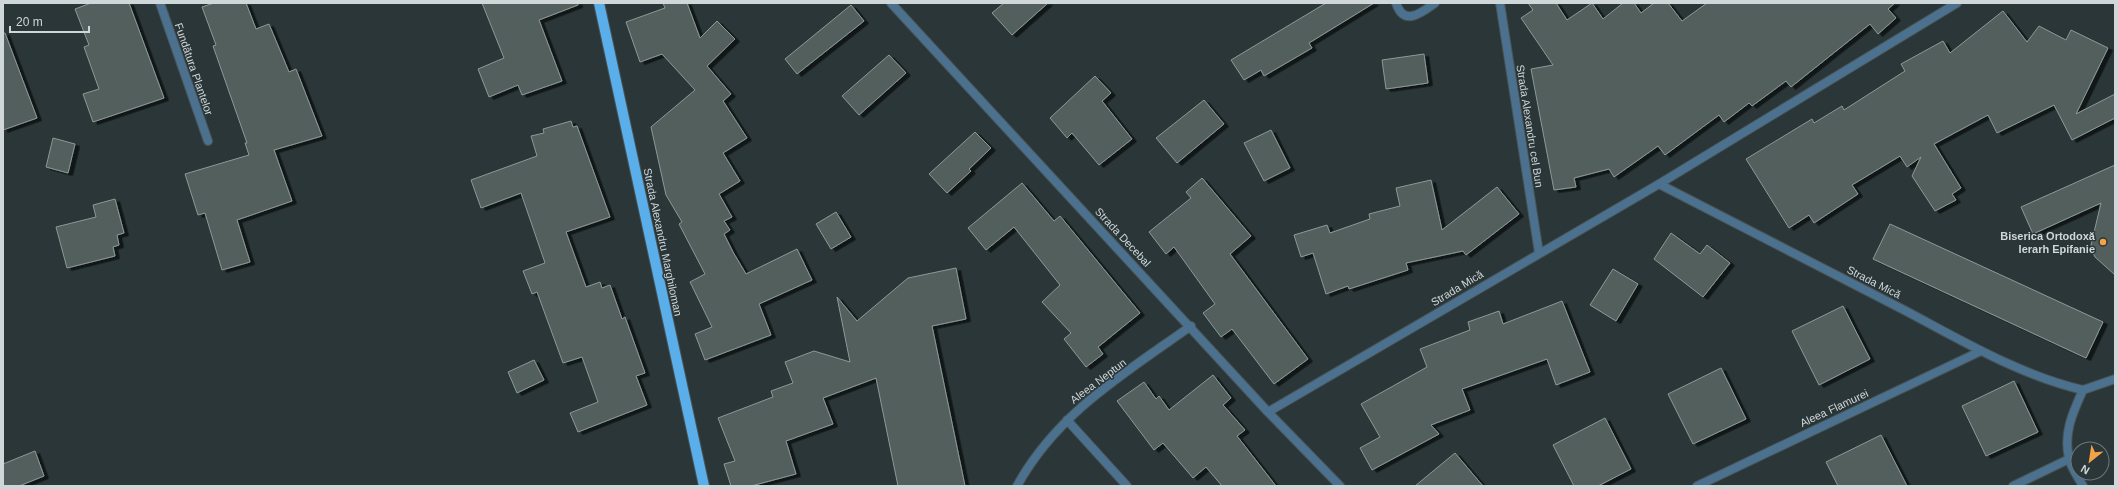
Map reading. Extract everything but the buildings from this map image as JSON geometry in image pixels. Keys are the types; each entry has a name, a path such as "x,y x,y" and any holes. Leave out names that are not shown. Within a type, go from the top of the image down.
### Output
{"main road":[{"name":"Strada Alexandru Marghiloman","path":"599,3 704,486"}],"street":[{"name":"Fundătura Plantelor","path":"160,3 208,141"},
{"name":"Strada Decebal","path":"891,3 1191,326 1268,412 1340,486"},
{"path":"1396,3 1398,10 1406,16 1414,16 1435,3"},
{"name":"Strada Alexandru cel Bun","path":"1500,3 1539,253"},
{"name":"Strada Mică","path":"1268,412 1659,184 1957,3"},
{"name":"Strada Mică","path":"1659,184 1981,351 2037,376 2083,390"},
{"name":"Aleea Neptun","path":"1017,486 1035,456 1067,420 1086,402 1191,326"},
{"name":"Aleea Flamurei","path":"1697,486 1981,351"},
{"path":"2083,486 2069,459 2066,437 2072,416 2083,390 2115,379"},
{"path":"1067,420 1127,486"},
{"path":"2013,486 2069,459"}],"place":[{"name":"Biserica Ortodoxă Ierarh Epifanie","path":"2103,242"}]}
